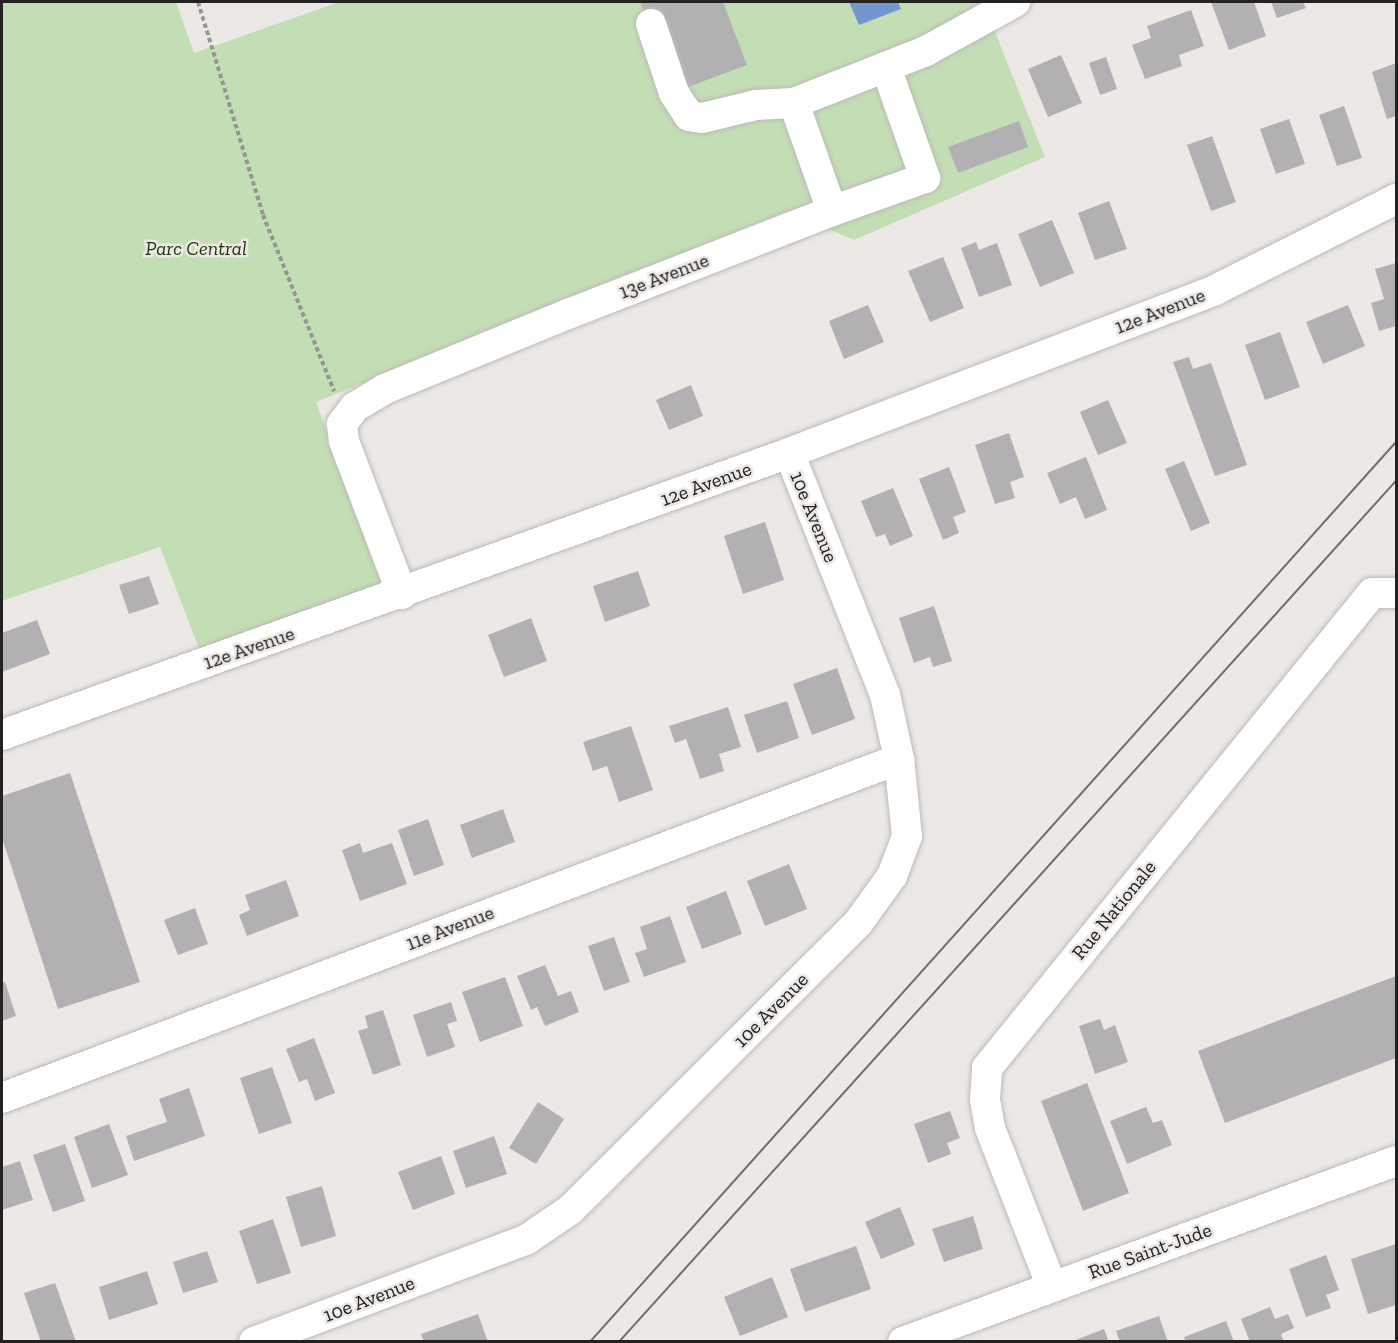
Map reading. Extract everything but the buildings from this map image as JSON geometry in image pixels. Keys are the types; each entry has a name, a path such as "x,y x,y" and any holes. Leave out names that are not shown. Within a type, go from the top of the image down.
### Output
{"street":[{"path":"651,24 678,101 689,116 702,118 756,105 794,103 962,34 1015,2"},
{"name":"13e Avenue","path":"402,594 344,441 342,424 355,407 385,389 557,318 832,211 925,178 886,67"},
{"path":"794,103 832,211"},
{"name":"12e Avenue","path":"2,735 402,594 789,453 1215,290 1396,199"},
{"name":"10e Avenue","path":"262,1340 526,1240 570,1210 858,923 892,876 907,836 899,759 885,695 789,453"},
{"name":"Rue Nationale","path":"1052,1287 990,1128 986,1099 987,1068 1372,593 1396,593"},
{"name":"11e Avenue","path":"2,1098 899,759"},
{"name":"Rue Saint-Jude","path":"903,1341 1396,1161"}],"path":[{"path":"198,2 263,215 336,396"}],"green space":[{"name":"Parc Central","path":"2,2 176,2 194,53 339,2 983,2 1045,157 854,240 787,211 316,402 382,584 200,651 160,547 2,601"}],"water":[{"path":"849,2 898,2 901,9 859,25"}],"tram line":[{"path":"590,1342 1396,442"},
{"path":"619,1342 1396,481"}]}
